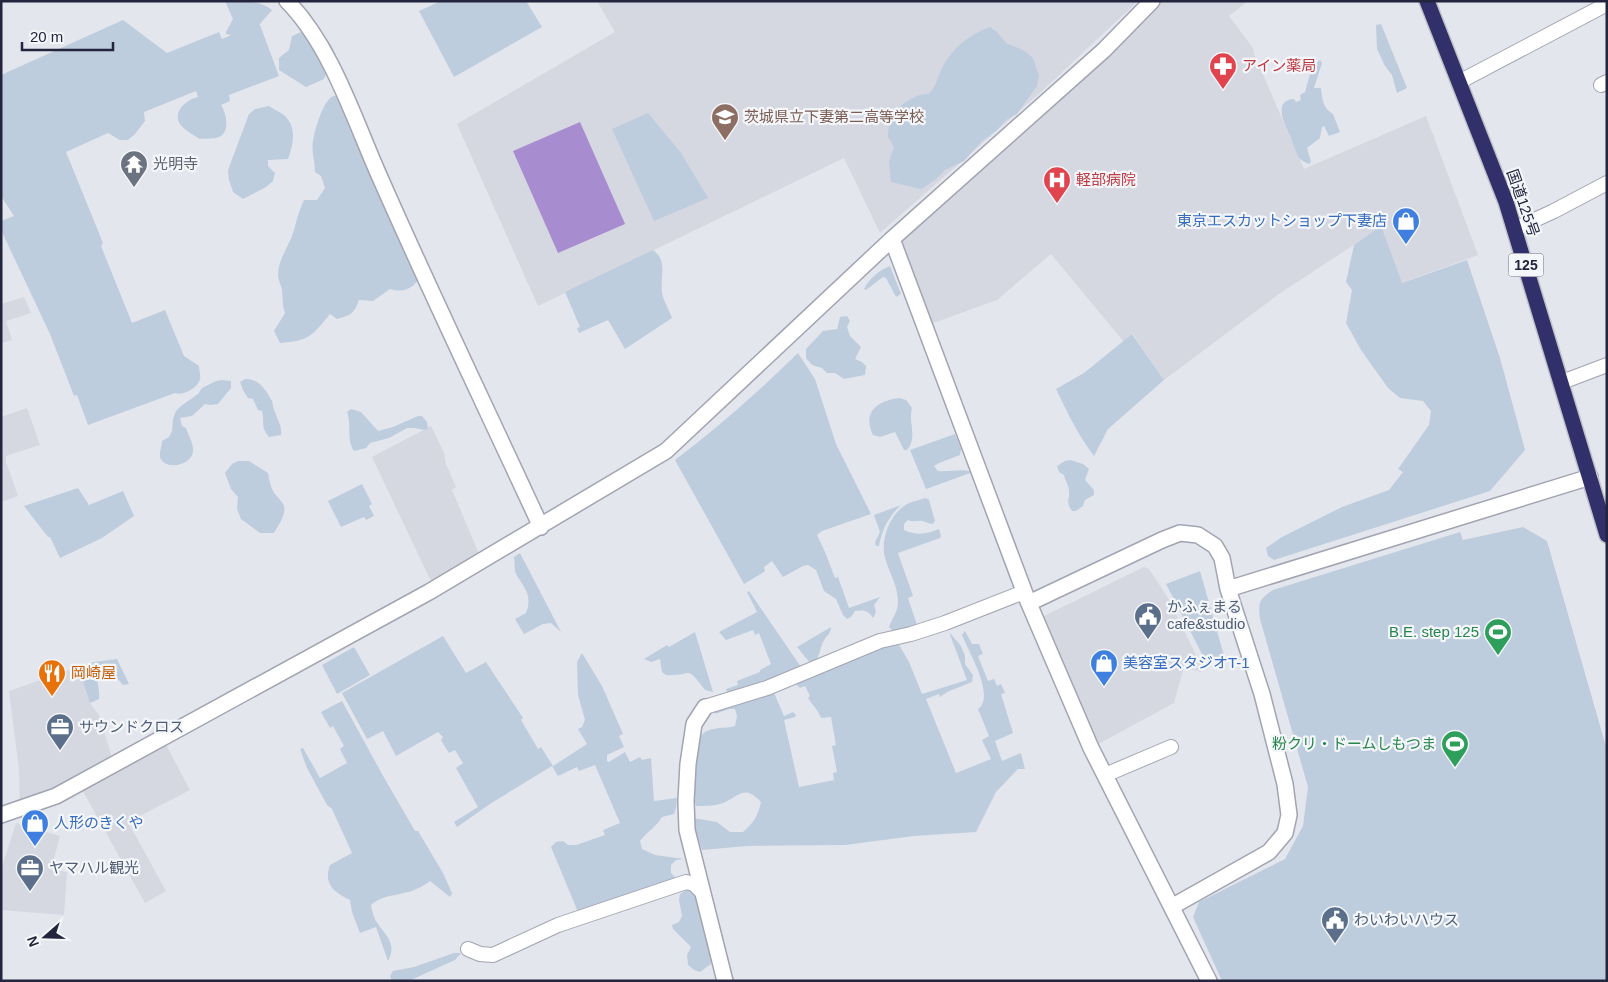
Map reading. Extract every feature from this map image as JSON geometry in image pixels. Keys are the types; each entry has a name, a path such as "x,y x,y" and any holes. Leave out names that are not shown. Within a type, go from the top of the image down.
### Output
{"highway":[{"name":"国道125号","path":"1426,1 1506,202 1562,382 1607,536"}],"street":[{"path":"288,1 311,30 327,59 540,527"},
{"path":"1,815 56,796 429,592 666,451 892,239 1104,50 1152,1"},
{"path":"892,239 1026,598 1086,737 1173,906 1209,981"},
{"path":"1228,589 1590,476"},
{"path":"1026,598 1180,533 1198,535 1215,546 1222,558 1228,589 1262,694 1286,784 1289,815 1284,833 1269,852 1173,906"},
{"path":"705,707 694,724 688,764 686,802 688,830 701,891 725,981"}],"lane":[{"path":"1459,82 1607,4"},
{"path":"1515,229 1607,183"},
{"path":"1562,382 1607,364"},
{"path":"705,707 767,688 871,644 911,634 1026,598"},
{"path":"1105,775 1171,747"},
{"path":"468,949 480,954 494,955 558,925 686,882 694,884 701,891"}],"shaded area":[{"path":"225,1 257,3 272,10 259,25 279,76 229,95 230,101 221,105 226,116 226,130 221,136 200,139 180,124 178,119 179,111 189,100 198,97 196,91 144,112 145,121 128,140 120,140 108,133 66,152 103,243 101,246 132,323 165,310 184,356 199,366 200,376 199,382 186,392 175,393 88,425 77,395 74,396 50,334 1,230 1,221 14,216 1,196 1,75 123,20 167,53 219,32 222,39 231,35 226,34 226,32 233,19"},
{"path":"441,1 526,1 542,27 454,77 419,11"},
{"name":"茨城県立下妻第二高等学校","path":"597,1 1138,1 1042,91 880,233 844,158 538,306 457,124 615,32"},
{"path":"1152,1 1248,1 1229,16 1253,48 1304,169 1426,116 1478,255 1401,283 1381,227 1279,294 1164,380 1133,334 1124,342 1051,254 997,300 925,326 892,239"},
{"path":"1381,24 1407,88 1397,93 1392,75 1385,66 1377,49 1376,25"},
{"path":"990,27 1006,43 1023,50 1033,58 1039,76 1037,86 1017,114 1006,120 996,131 982,141 964,161 945,170 935,180 921,189 891,182 889,161 894,147 888,135 894,113 907,101 931,92 945,62 955,49 974,34"},
{"path":"308,29 319,33 328,41 334,51 336,63 328,69 324,79 306,87 279,70 279,58 289,50 292,36"},
{"path":"1320,60 1322,63 1314,88 1321,88 1324,103 1333,114 1340,132 1329,136 1324,126 1322,127 1320,138 1307,148 1311,162 1309,164 1299,158 1283,120 1282,108 1287,100 1294,99 1296,102 1301,100 1300,95 1305,92 1312,67"},
{"path":"333,96 345,96 371,136 376,157 423,273 414,285 406,290 390,289 373,301 359,300 354,311 349,315 337,319 330,314 319,328 304,339 280,343 274,331 285,313 278,277 279,269 304,200 317,200 325,188 321,176 315,172 313,145 320,116 326,103"},
{"path":"269,106 286,117 292,127 293,137 288,159 268,160 268,166 275,173 273,181 266,187 243,199 233,192 228,170 249,114 255,109"},
{"path":"648,113 681,153 708,198 654,221 612,129"},
{"path":"580,122 625,224 558,253 513,151"},
{"path":"1381,226 1402,283 1467,260 1500,358 1525,450 1490,491 1274,560 1268,556 1266,548 1282,537 1342,507 1389,490 1403,472 1398,469 1429,425 1431,411 1423,401 1400,398 1388,388 1361,350 1346,323 1352,290 1346,282 1354,245"},
{"path":"653,250 658,254 662,264 663,295 672,318 625,349 608,320 579,333 577,328 580,327 565,292"},
{"path":"890,266 901,294 896,297 886,278 883,277 866,290 864,289 875,275"},
{"path":"24,297 31,313 6,321 12,340 1,343 1,304"},
{"path":"847,316 850,321 847,327 850,336 861,347 855,359 866,366 865,375 844,379 835,373 827,373 822,368 812,365 806,358 806,349 823,331 837,329 840,317"},
{"path":"1132,334 1164,380 1108,429 1094,456 1078,432 1056,389 1084,373"},
{"path":"798,353 815,379 836,444 871,514 822,531 817,535 835,578 838,577 849,608 880,597 874,605 876,612 873,618 866,611 855,611 847,619 843,615 836,599 824,591 816,570 808,565 783,577 772,561 764,567 764,572 744,584 675,460 738,408"},
{"path":"245,379 254,380 267,393 272,401 280,424 281,435 269,437 266,433 262,411 258,410 253,399 248,398 243,390 240,382"},
{"path":"222,380 231,381 231,388 218,404 205,404 192,416 180,418 182,426 186,428 192,442 193,451 188,461 177,465 166,464 160,457 162,441 169,437 172,431 176,411 198,394 202,388"},
{"path":"899,398 906,400 912,408 912,440 907,450 904,450 895,432 880,437 873,435 870,427 869,420 871,414 878,405"},
{"path":"27,408 40,445 6,456 6,462 18,496 1,502 1,417"},
{"path":"351,409 361,412 378,431 393,427 418,416 422,416 427,422 428,428 425,430 407,428 389,438 370,443 366,448 354,451 350,442 347,412"},
{"path":"431,426 444,453 446,464 456,487 452,490 482,561 436,588 372,457"},
{"path":"955,434 961,449 960,455 934,466 938,471 965,470 973,472 926,489 910,450"},
{"path":"1070,460 1083,464 1089,469 1085,480 1094,490 1094,495 1085,500 1083,506 1076,511 1072,511 1069,505 1068,487 1064,475 1059,472 1057,466"},
{"path":"238,461 249,461 268,473 272,489 284,509 283,517 274,533 260,533 241,519 237,509 238,497 231,489 225,473 232,464"},
{"path":"362,484 372,504 369,506 374,516 366,520 364,517 341,527 328,501"},
{"path":"78,488 89,505 123,491 134,516 102,538 60,558 50,537 48,537 24,506"},
{"path":"926,498 929,500 935,521 933,524 908,520 904,524 904,530 921,534 939,529 941,536 898,553 913,596 908,598 917,625 894,632 889,627 897,609 898,596 884,554 885,537 895,514 909,503"},
{"path":"901,505 890,518 884,528 879,546 876,546 875,542 880,532 874,515"},
{"name":"粉クリ・ドームしもつま","path":"1523,527 1547,541 1607,750 1607,981 1222,981 1193,917 1199,902 1285,859 1303,826 1308,787 1260,619 1260,602 1273,590 1460,532 1463,540"},
{"path":"520,553 561,632 551,623 543,624 524,634 515,619 526,613 529,601 527,592 515,570 514,557"},
{"path":"1144,567 1149,569 1168,598 1202,667 1201,672 1184,667 1174,703 1091,748 1036,620"},
{"path":"1200,571 1225,659 1205,660 1166,584"},
{"path":"749,591 801,667 728,694 726,689 738,685 737,681 760,672 760,670 771,664 759,633 755,635 753,630 726,640 719,632 757,612 747,592"},
{"path":"831,627 818,657 812,665 797,647"},
{"path":"965,631 972,644 979,644 983,654 978,656 988,681 994,679 997,686 1001,684 1005,693 1001,694 1013,733 995,741 1002,761 1021,753 1025,769 1018,769 996,792 976,832 914,836 845,845 747,846 702,850 694,828 693,818 717,822 730,832 743,832 755,818 761,802 750,794 742,793 720,804 696,806 693,784 700,737 712,729 735,726 737,716 735,709 715,714 714,711 772,693 775,695 784,716 793,712 796,715 784,720 799,787 834,780 833,773 837,772 832,746 836,745 831,717 821,718 808,698 810,696 805,686 800,688 795,683 853,655 898,643 909,662 922,694 967,680 949,632 961,646 965,656 965,664 973,675 972,682 947,692 940,697 939,694 926,699 956,773 991,759 982,740 989,736 978,709 983,703 982,684 962,635"},
{"path":"695,632 713,692 705,690 691,674 666,675 662,672 660,659 651,662 644,659 667,645 669,647"},
{"path":"443,636 466,673 486,662 523,718 521,720 538,749 541,747 553,766 587,744 578,729 582,727 585,720 578,695 577,662 582,653 602,686 623,734 619,736 624,747 607,755 607,761 609,762 625,752 630,762 640,757 642,760 651,758 654,801 677,798 674,814 662,817 640,841 642,849 655,855 684,859 676,860 671,865 671,873 676,878 578,912 551,847 556,842 563,841 568,845 576,845 605,835 603,830 620,823 595,765 579,771 577,767 558,776 552,766 493,802 457,827 454,822 478,807 456,768 463,763 455,750 449,753 441,740 443,737 438,732 396,756 383,731 367,739 342,693"},
{"path":"354,647 370,675 337,694 322,665"},
{"path":"117,659 129,684 123,685 109,669 101,668 97,670 99,699 90,703 78,667 94,662"},
{"path":"78,667 90,703 99,715 114,764 162,737 190,790 128,822 166,891 145,903 79,784 20,808 19,769 9,691"},
{"path":"342,701 415,831 418,831 443,873 452,893 450,897 430,881 415,890 383,898 371,905 375,920 390,941 392,950 388,961 376,927 360,933 352,912 350,900 331,887 328,877 330,865 352,853 332,809 327,805 307,768 300,749 303,748 320,778 347,763 340,749 344,746 333,726 330,728 321,712"},
{"path":"16,823 60,836 51,870 67,872 64,915 1,910 1,870"},
{"path":"691,887 698,890 710,949 711,964 700,972 688,965 687,955 691,947 673,929 672,925 679,922 682,916 679,900 680,894"},
{"path":"454,953 461,953 455,960 411,980 392,981 390,976 393,971 414,967"}],"place":[{"name":"アイン薬局","path":"1223,90"},
{"name":"茨城県立下妻第二高等学校","path":"725,141"},
{"name":"光明寺","path":"134,188"},
{"name":"軽部病院","path":"1057,204"},
{"name":"東京エスカットショップ下妻店","path":"1406,245"},
{"name":"かふぇまる cafe&studio","path":"1148,640"},
{"name":"B.E. step 125","path":"1498,656"},
{"name":"美容室スタジオT-1","path":"1104,687"},
{"name":"岡崎屋","path":"52,697"},
{"name":"サウンドクロス","path":"60,751"},
{"name":"粉クリ・ドームしもつま","path":"1455,768"},
{"name":"人形のきくや","path":"35,847"},
{"name":"ヤマハル観光","path":"30,892"},
{"name":"わいわいハウス","path":"1335,944"}]}
